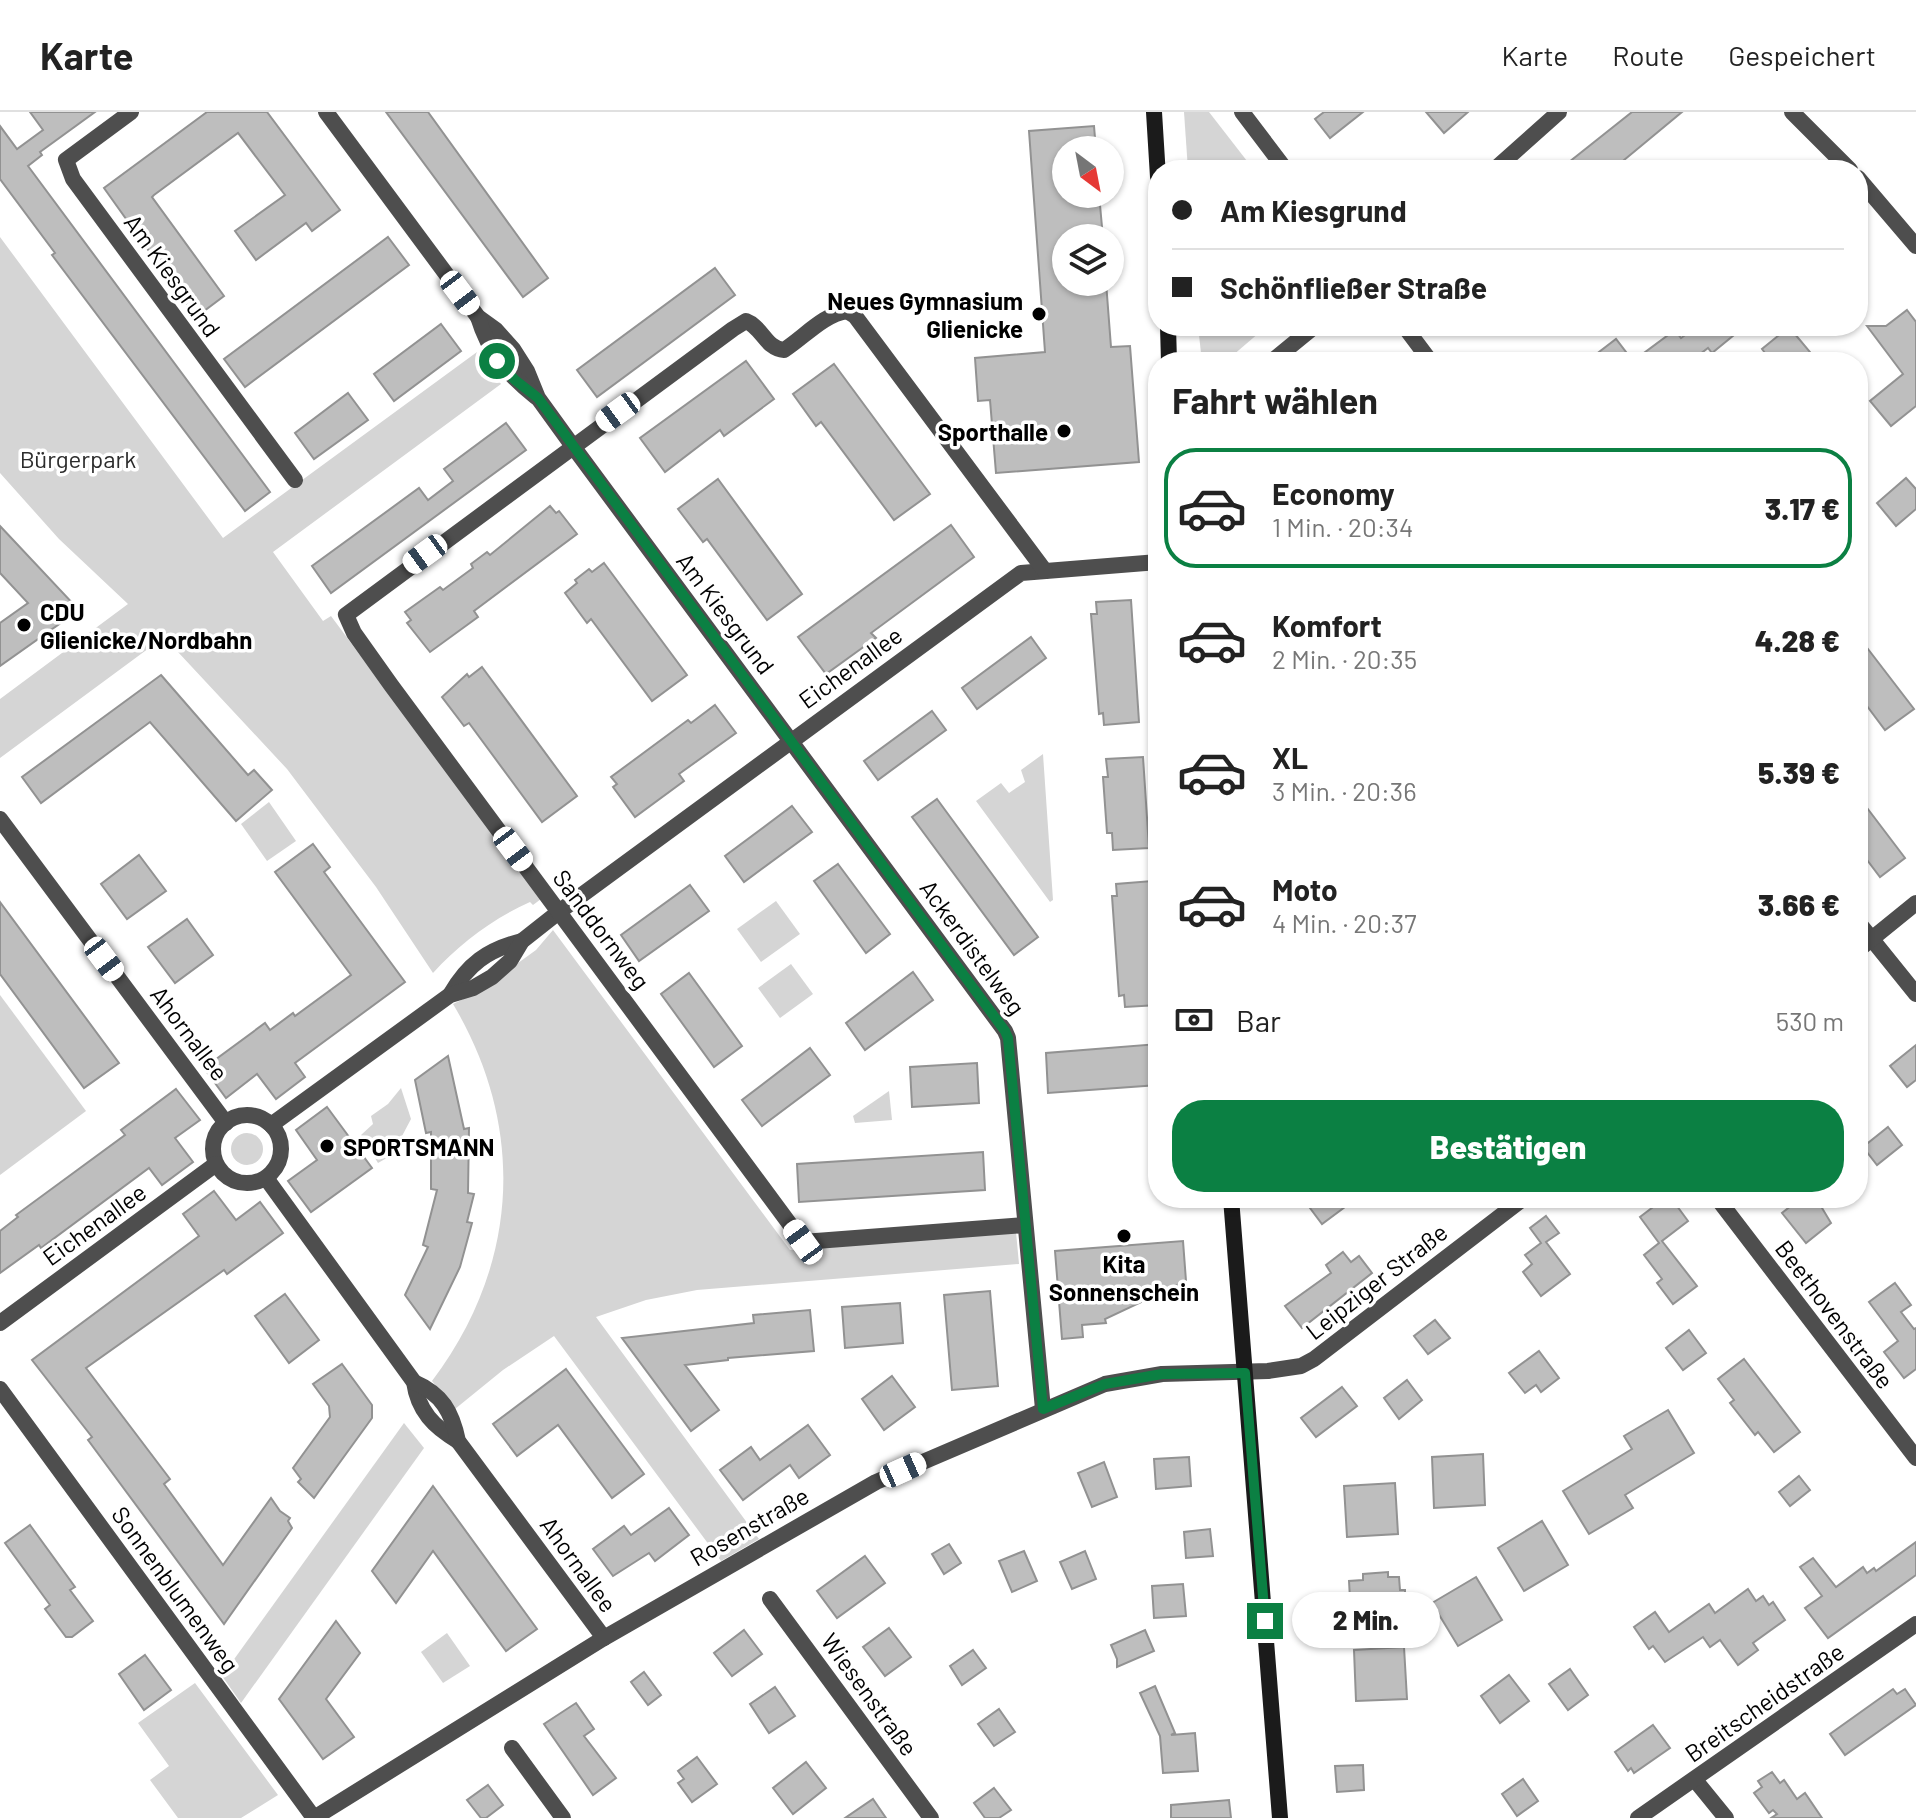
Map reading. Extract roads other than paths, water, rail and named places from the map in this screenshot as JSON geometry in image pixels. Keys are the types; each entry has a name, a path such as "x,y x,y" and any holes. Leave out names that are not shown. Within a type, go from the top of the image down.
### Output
{"main road":[{"path":"1154,112 1157,160"},
{"path":"1232,1208 1280,1818"}],"street":[{"name":"Am Kiesgrund","path":"131,112 66,160 73,179 295,480"},
{"name":"Am Kiesgrund","path":"326,112 478,317 496,330 513,349 527,371 538,398 791,740"},
{"path":"1242,112 1278,160"},
{"path":"1505,160 1559,112"},
{"path":"1792,112 1840,160"},
{"path":"1868,190 1916,246"},
{"path":"572,445 746,321 752,323 778,350 784,350 839,312 847,311 855,316 1045,571"},
{"path":"1283,352 1303,336"},
{"name":"Sanddornweg","path":"572,445 346,615 354,633 803,1242 1025,1225"},
{"name":"Eichenallee","path":"271,1125 450,995 473,988 492,977 510,961 522,941 560,911 1021,573 1148,563"},
{"name":"Ackerdistelweg","path":"791,740 1008,1038 1043,1409"},
{"name":"Ahornallee","path":"0,819 226,1123"},
{"path":"1868,943 1916,903"},
{"path":"1868,948 1916,994"},
{"path":"249,1115 271,1125 280,1138 281,1153 276,1167 266,1178 252,1183 238,1182 225,1175 216,1164 214,1141 226,1123 249,1115"},
{"name":"Eichenallee","path":"0,1323 216,1164"},
{"name":"Ahornallee","path":"266,1178 414,1382 432,1389 441,1401 453,1419 458,1441 604,1638"},
{"name":"Leipziger Straße","path":"1245,1373 1301,1366 1314,1359 1511,1208"},
{"name":"Beethovenstraße","path":"1725,1208 1916,1458"},
{"name":"Rosenstraße","path":"314,1818 604,1638 876,1482 1105,1384 1162,1374 1245,1373"},
{"name":"Sonnenblumenweg","path":"0,1389 314,1818"},
{"name":"Wiesenstraße","path":"770,1599 931,1818"},
{"name":"Breitscheidstraße","path":"1638,1818 1916,1624"},
{"path":"512,1748 563,1818"},
{"path":"1695,1780 1726,1818"}],"place":[{"name":"Neues Gymnasium Glienicke","path":"1039,314"},
{"name":"Sporthalle","path":"1064,431"},
{"name":"CDU Glienicke/Nordbahn","path":"24,625"},
{"name":"SPORTSMANN","path":"327,1146"},
{"name":"Kita Sonnenschein","path":"1124,1236"}],"park label":[{"name":"Bürgerpark","path":"78,458"}]}
